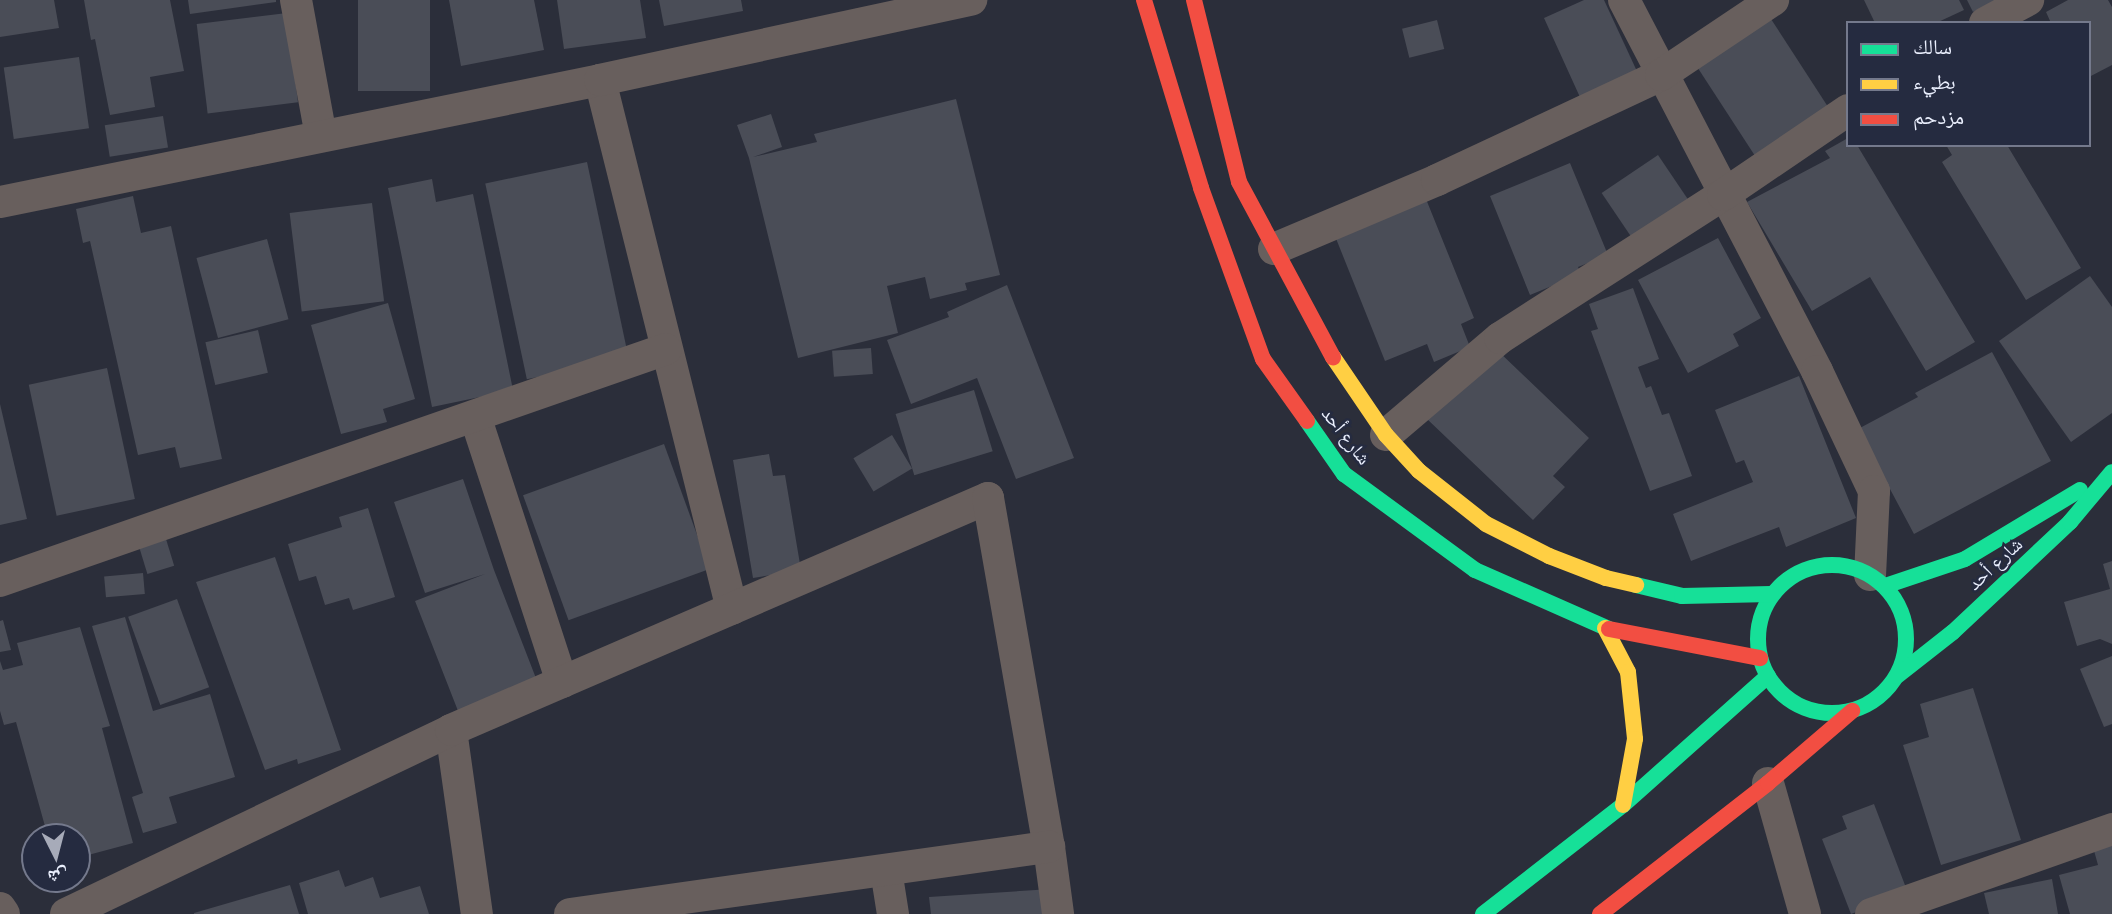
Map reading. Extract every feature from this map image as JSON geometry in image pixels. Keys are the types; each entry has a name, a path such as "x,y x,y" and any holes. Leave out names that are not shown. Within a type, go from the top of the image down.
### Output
{"main road":[{"name":"شارع أحد","path":"1144,0 1200,188 1263,359 1344,474 1475,570 1605,628 1760,658"},
{"name":"شارع أحد","path":"1194,0 1239,183 1321,339 1386,435 1419,471 1486,524 1549,556 1606,578 1682,596 1772,594"},
{"name":"شارع أحد","path":"1878,580 1965,559 2112,472"},
{"name":"شارع أحد","path":"1897,676 1953,632 2070,522 2112,472"},
{"path":"1842,566 1878,580 1897,602 1908,639 1905,658 1897,676 1870,704 1852,711 1813,711 1779,692 1760,658 1758,639 1760,620 1772,594 1795,575 1813,567 1842,566"},
{"path":"1605,628 1628,672 1634,739 1623,805"},
{"path":"1483,914 1623,805 1768,676"},
{"path":"1600,914 1768,783 1852,711"}],"street":[{"path":"296,0 321,136"},
{"path":"0,202 600,80 971,0"},
{"path":"1624,0 1816,371 1874,491 1878,580"},
{"path":"1274,249 1437,180 1661,75 1773,0"},
{"path":"1989,21 2028,0"},
{"path":"600,80 732,609"},
{"path":"1386,435 1500,338 1723,195 1846,111"},
{"path":"0,581 666,349"},
{"path":"475,416 562,682"},
{"path":"66,914 113,905 450,730 988,498 1058,914"},
{"path":"450,730 477,914"},
{"path":"1768,783 1805,914"},
{"path":"1871,914 2112,829"},
{"path":"570,914 1049,848"},
{"path":"886,870 893,914"},
{"path":"0,908 4,914"}],"building":[{"path":"0,0 54,0 59,28 0,37"},
{"path":"84,0 170,0 184,71 150,77 155,107 110,115 95,39 91,40"},
{"path":"188,0 276,0 276,2 190,14"},
{"path":"358,0 430,0 430,91 358,91"},
{"path":"449,0 534,0 544,50 461,66"},
{"path":"557,0 640,0 646,38 564,49"},
{"path":"659,0 741,0 743,11 664,26"},
{"path":"1584,0 1604,0 1641,80 1584,106 1544,18"},
{"path":"1864,0 1959,0 1964,10 1940,21 1874,21"},
{"path":"1967,0 1997,0 1973,12"},
{"path":"2068,0 2108,0 2112,7 2112,65 2091,76 2091,21 2050,21 2046,12"},
{"path":"287,13 298,102 208,113 197,24"},
{"path":"1771,19 1830,110 1757,158 1697,67"},
{"path":"1437,20 1444,49 1409,58 1402,29"},
{"path":"79,57 89,128 14,139 4,68"},
{"path":"956,99 1000,275 965,283 967,290 930,299 925,277 887,286 898,333 798,358 749,158 737,125 771,114 782,147 753,157 817,142 814,134"},
{"path":"163,116 168,148 110,157 105,125"},
{"path":"1846,139 1846,147 1858,147 1975,342 1926,371 1870,277 1812,311 1747,202 1830,158 1825,151"},
{"path":"1947,147 2008,147 2081,268 2026,300 1942,162 1952,155"},
{"path":"1658,155 1690,203 1634,241 1602,193"},
{"path":"587,162 629,358 527,379 485,184"},
{"path":"1570,163 1608,255 1578,267 1581,274 1530,295 1490,196"},
{"path":"432,179 436,202 473,194 513,390 432,407 388,188"},
{"path":"133,196 141,233 171,226 222,459 180,468 175,447 138,455 90,241 83,243 76,209"},
{"path":"1426,199 1474,318 1461,324 1470,347 1434,362 1427,344 1385,361 1335,236"},
{"path":"372,203 384,301 302,311 290,213"},
{"path":"1718,238 1761,318 1733,334 1739,346 1688,373 1638,280"},
{"path":"267,239 288,319 218,338 196,258"},
{"path":"2090,276 2112,307 2112,413 2071,442 1999,341"},
{"path":"1007,285 1074,458 1016,479 977,378 911,404 887,340 949,317 947,312"},
{"path":"1633,288 1659,359 1638,367 1646,388 1651,386 1662,415 1669,413 1692,476 1650,491 1591,331 1598,329 1589,304"},
{"path":"388,303 415,399 383,409 387,422 341,434 311,325"},
{"path":"258,330 268,373 215,385 205,342"},
{"path":"871,348 873,374 834,377 832,351"},
{"path":"1496,349 1589,438 1553,476 1565,487 1533,520 1427,419"},
{"path":"1992,352 2051,461 1914,534 1858,429 1918,397 1915,393"},
{"path":"107,368 135,499 57,516 29,385"},
{"path":"1799,376 1856,518 1786,547 1779,527 1691,561 1673,514 1753,482 1744,460 1736,463 1715,410"},
{"path":"974,390 993,451 914,475 896,414"},
{"path":"0,404 27,519 0,525"},
{"path":"892,435 912,468 874,492 853,458"},
{"path":"664,444 709,569 569,620 523,495"},
{"path":"769,454 773,476 785,475 801,570 753,578 733,460"},
{"path":"463,479 494,570 539,686 460,716 415,601 485,574 425,593 394,502"},
{"path":"368,508 395,597 353,610 349,598 325,605 316,576 299,581 288,544 342,527 339,517"},
{"path":"166,539 174,566 147,574 139,547"},
{"path":"275,557 341,750 298,764 297,759 265,770 196,582"},
{"path":"2112,561 2112,644 2100,639 2077,646 2064,602 2110,589 2103,564"},
{"path":"143,573 145,594 106,597 104,576"},
{"path":"177,599 209,687 160,705 128,617"},
{"path":"125,617 153,711 210,694 235,777 169,797 177,823 143,833 132,797 143,793 92,626"},
{"path":"3,620 11,650 0,652 0,621"},
{"path":"80,627 110,726 102,728 133,843 91,854 91,823 44,823 16,722 4,725 0,711 0,661 3,670 23,665 17,643"},
{"path":"2112,656 2112,724 2104,727 2080,669"},
{"path":"1973,688 2021,840 1941,865 1903,745 1929,737 1920,704"},
{"path":"1874,804 1908,893 1851,914 1822,839 1847,829 1842,816"},
{"path":"2112,842 2112,914 2070,914 2059,875 2098,865 2093,847"},
{"path":"339,870 345,887 373,877 380,898 420,886 429,914 308,914 299,883"},
{"path":"2052,879 2058,914 1989,914 1984,893"},
{"path":"290,885 299,914 194,914 194,913"},
{"path":"1051,889 1053,914 931,914 929,897"}],"traffic: fast":[{"path":"1307,421 1344,474 1475,570 1609,629"},
{"path":"1897,676 1953,632 2070,522 2112,472"},
{"path":"1885,586 1965,559 2080,490"},
{"path":"1832,565 1860,570 1885,586 1901,611 1906,639 1901,667 1885,692 1860,708 1832,713 1804,708 1779,692 1763,667 1758,639 1763,611 1779,586 1804,570 1832,565"},
{"path":"1636,585 1682,596 1771,594"},
{"path":"1483,914 1623,805 1768,676"}],"traffic: slow":[{"path":"1333,357 1386,435 1419,471 1486,524 1549,556 1606,578 1636,585"},
{"path":"1605,628 1628,672 1635,739 1623,805"}],"traffic: jam":[{"path":"1144,0 1201,188 1263,359 1307,421"},
{"path":"1194,0 1239,182 1333,357"},
{"path":"1609,629 1760,658"},
{"path":"1600,914 1768,783 1852,711"}]}
